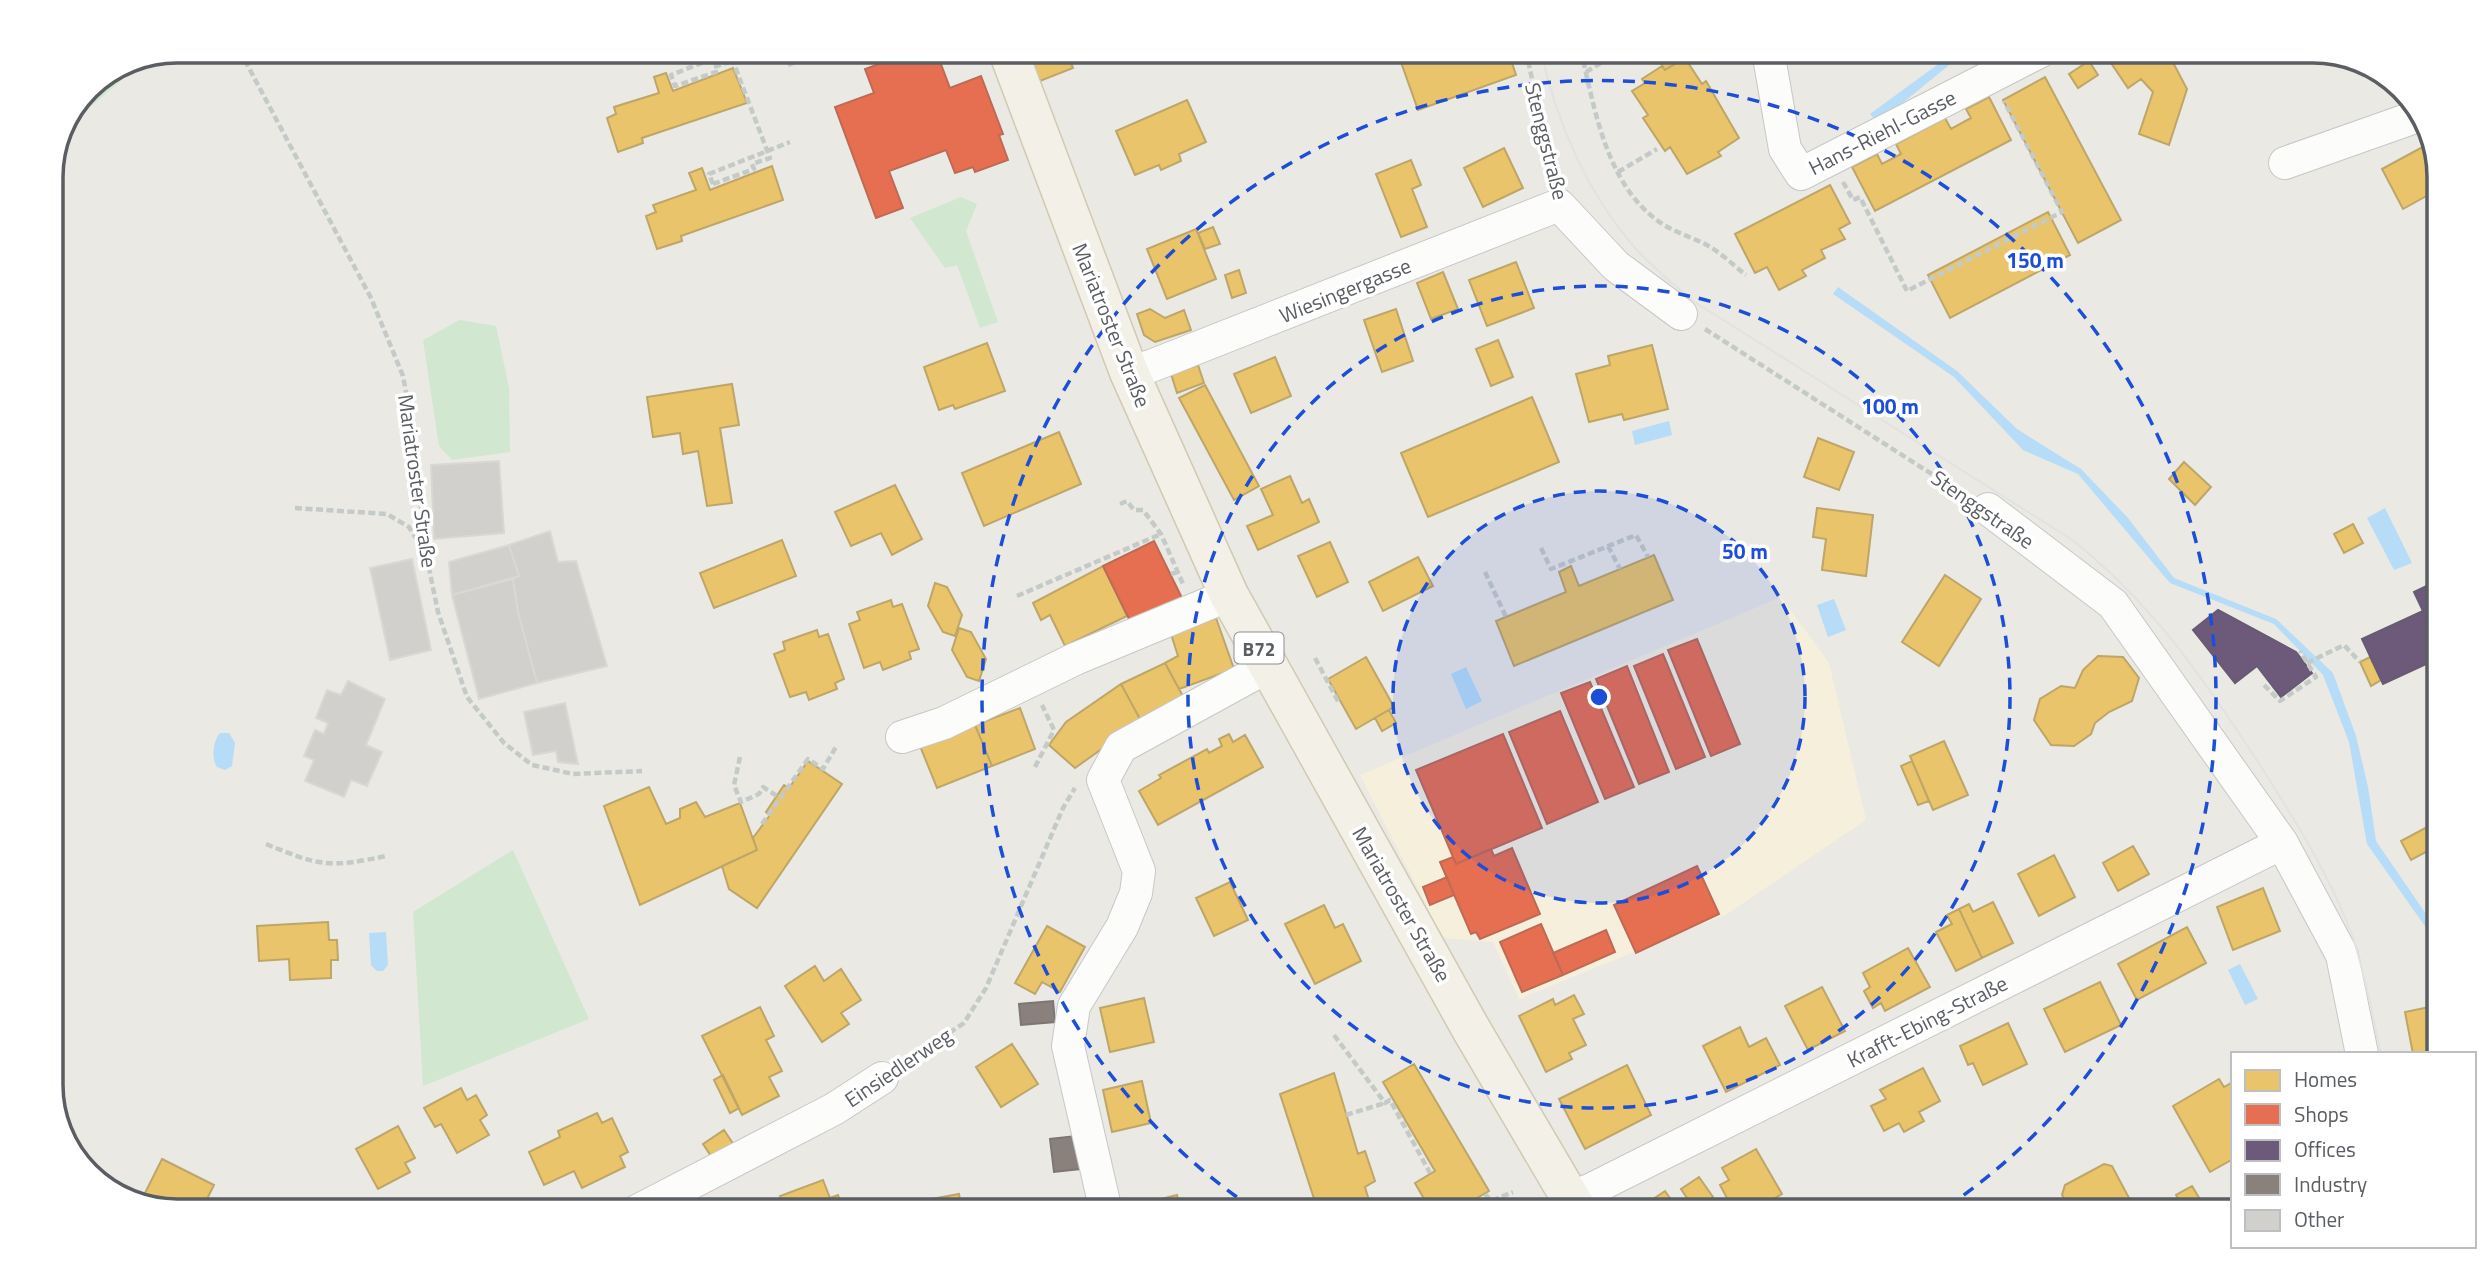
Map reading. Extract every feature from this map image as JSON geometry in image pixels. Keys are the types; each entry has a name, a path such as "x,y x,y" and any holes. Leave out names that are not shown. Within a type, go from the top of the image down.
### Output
{"main road":[{"name":"Mariatroster Straße","path":"1013,63 1129,372 1229,595 1471,1029 1571,1199"}],"street":[{"name":"Hans-Riehl-Gasse","path":"1770,63 1785,149 1801,174 2018,63"},
{"path":"2285,163 2411,119"},
{"name":"Wiesingergasse","path":"1129,372 1151,366 1559,205"},
{"name":"Stenggstraße","path":"1559,205 1616,266 1681,314"},
{"name":"Stenggstraße","path":"1988,509 2113,604 2282,843 2342,955 2362,1052"},
{"path":"902,737 944,723 1074,659 1229,595"},
{"path":"1103,1199 1069,1046 1073,1006 1122,927 1136,893 1139,871 1103,780 1121,747 1269,666"},
{"name":"Krafft-Ebing-Straße","path":"1580,1199 1592,1189 2282,843"},
{"name":"Einsiedlerweg","path":"660,1199 834,1109 882,1078"}],"path":[{"name":"Mariatroster Straße","path":"246,63 348,253 387,334 408,398 426,554 439,612 467,697 504,743 532,765 573,774 642,771"},
{"path":"700,63 671,75 675,86 716,72 714,67 726,63"},
{"path":"733,63 767,151 770,158 752,164 754,169 713,184 709,174 767,151 790,142"},
{"name":"Stenggstraße","path":"1528,63 1559,205"},
{"path":"1584,63 1625,187 1644,210 1664,225 1705,244 1745,275"},
{"path":"1586,72 1600,63"},
{"path":"1853,200 1860,197 1907,291 2062,212 2000,93"},
{"path":"1618,172 1657,149"},
{"name":"Stenggstraße","path":"1681,314 1988,509"},
{"path":"1120,504 1127,501 1134,510 1143,510 1161,534 1195,610"},
{"path":"295,508 387,514 409,527 426,554"},
{"path":"1017,596 1109,560 1161,534"},
{"path":"1541,548 1551,569 1636,535 1648,557"},
{"path":"1608,546 1620,569"},
{"path":"1171,575 1178,572"},
{"path":"1485,572 1506,617"},
{"path":"2308,662 2344,645 2360,662"},
{"path":"2264,685 2280,701 2316,677 2300,651"},
{"path":"1314,658 1339,703"},
{"path":"1030,681 1054,730 1035,767"},
{"path":"762,824 808,759 823,769 837,745"},
{"path":"740,757 734,785 741,802 760,794 763,787 777,796"},
{"name":"Einsiedlerweg","path":"882,1078 964,1023 986,988 1063,808 1075,788"},
{"path":"266,844 316,864 349,863 386,856"},
{"path":"1334,1035 1385,1103"},
{"path":"1346,1115 1391,1100 1430,1173"},
{"path":"1496,1199 1513,1192"},
{"path":"1485,1194 1489,1199"}],"shaded area":[{"path":"1781,597 1829,663 1866,820 1727,914 1519,999 1493,942 1443,938 1360,775"}],"green space":[{"path":"128,74 81,115 102,91"},
{"path":"961,197 977,204 966,231 998,322 980,328 957,265 945,268 910,218"},
{"path":"460,320 496,326 509,388 510,452 452,460 439,446 423,340"},
{"path":"513,850 589,1019 423,1086 413,912"}],"water":[{"path":"1940,63 1952,63 1878,123 1870,114"},
{"path":"1838,287 1957,371 2017,429 2081,469 2128,518 2174,578 2276,619 2333,673 2356,736 2368,787 2376,841 2427,915 2427,929 2367,844 2349,742 2323,675 2274,624 2170,583 2078,474 2023,450 1954,377 1833,294"},
{"path":"1669,421 1672,435 1635,445 1632,431"},
{"path":"2385,508 2412,563 2394,570 2367,518"},
{"path":"1834,599 1846,630 1828,637 1817,605"},
{"path":"1466,667 1482,701 1466,709 1451,674"},
{"path":"220,733 229,733 235,743 232,766 225,770 217,767 213,754"},
{"path":"386,932 388,965 383,971 377,971 371,965 369,933"},
{"path":"2240,964 2258,999 2245,1005 2228,970"}],"building: Homes":[{"path":"1033,63 1071,63 1073,68 1040,81"},
{"path":"1401,63 1512,63 1516,75 1418,110"},
{"path":"1660,63 1676,63 1665,70"},
{"path":"1677,63 1688,63 1702,84 1706,81 1739,138 1718,152 1721,156 1687,174 1670,147 1665,151 1643,118 1648,115 1632,91 1645,83 1642,79 1662,66 1665,70"},
{"path":"2090,63 2098,75 2078,88 2069,74"},
{"path":"2111,63 2173,63 2187,89 2169,145 2139,134 2153,92 2141,79 2128,88"},
{"path":"733,68 747,103 642,138 643,143 618,152 607,118 616,114 614,107 659,93 654,77 666,73 673,91"},
{"path":"2045,77 2121,220 2078,243 2003,100"},
{"path":"1989,97 2011,140 1875,211 1852,167 1877,154 1882,164 1901,154 1896,144 1945,118 1951,129 1971,118 1966,109"},
{"path":"1187,100 1206,142 1179,154 1181,161 1161,170 1159,165 1135,175 1116,131"},
{"path":"2423,147 2427,169 2427,196 2403,209 2382,169"},
{"path":"1504,148 1523,188 1483,207 1464,168"},
{"path":"1411,160 1421,185 1412,189 1427,227 1401,237 1376,174"},
{"path":"772,166 783,200 681,236 682,241 657,249 646,216 656,212 653,205 696,190 689,173 702,168 710,190"},
{"path":"1830,185 1850,223 1839,229 1845,239 1821,250 1825,258 1802,270 1806,276 1779,290 1767,267 1755,273 1735,234"},
{"path":"2048,212 2070,255 1950,318 1928,275"},
{"path":"1213,227 1220,244 1205,249 1198,233"},
{"path":"1196,229 1216,279 1167,299 1147,249"},
{"path":"1516,262 1534,308 1487,326 1469,280"},
{"path":"1239,270 1246,293 1232,298 1225,275"},
{"path":"1443,272 1458,309 1431,319 1417,283"},
{"path":"1150,309 1165,318 1184,310 1191,330 1155,342 1144,335 1137,314"},
{"path":"1396,309 1413,361 1382,372 1364,320"},
{"path":"1498,340 1513,377 1491,386 1476,349"},
{"path":"987,343 1005,391 955,409 953,405 939,410 924,367"},
{"path":"1652,345 1668,409 1624,420 1622,414 1589,422 1576,374 1610,365 1608,356"},
{"path":"1275,357 1291,396 1251,413 1234,374"},
{"path":"1198,365 1204,383 1177,393 1171,374"},
{"path":"732,384 739,425 720,428 732,503 707,506 698,451 683,454 680,433 653,437 647,397"},
{"path":"1205,385 1259,486 1234,500 1179,398"},
{"path":"1532,397 1559,462 1428,517 1401,453"},
{"path":"1059,432 1081,484 984,526 962,473"},
{"path":"1818,438 1854,452 1839,490 1804,477"},
{"path":"2184,462 2211,487 2195,505 2169,479"},
{"path":"1290,476 1302,503 1309,499 1319,522 1258,550 1247,526 1273,515 1261,489"},
{"path":"895,485 922,539 892,555 881,533 851,546 835,512"},
{"path":"1817,508 1873,515 1866,576 1822,570 1826,539 1813,537"},
{"path":"2353,524 2363,543 2344,553 2334,534"},
{"path":"782,540 796,576 714,608 700,573"},
{"path":"1330,542 1348,582 1317,597 1298,556"},
{"path":"1654,555 1673,600 1514,666 1496,621 1566,592 1559,572 1571,566 1579,586"},
{"path":"1418,557 1433,586 1383,611 1369,582"},
{"path":"1103,566 1127,616 1065,646 1050,615 1041,620 1033,603"},
{"path":"1945,575 1981,599 1939,666 1902,642"},
{"path":"935,583 947,587 962,615 955,636 943,632 928,606"},
{"path":"891,600 893,607 902,604 919,649 909,652 911,659 883,670 880,662 864,668 849,624 860,620 857,612"},
{"path":"1216,618 1234,669 1179,689 1165,663 1178,656 1171,634"},
{"path":"959,628 971,632 986,659 979,681 967,677 952,650"},
{"path":"817,630 819,637 828,634 844,679 835,683 837,689 809,700 806,692 790,697 774,654 785,650 783,642"},
{"path":"2098,656 2123,657 2139,678 2132,701 2109,712 2095,723 2091,734 2074,746 2051,745 2034,720 2040,699 2061,686 2075,688 2083,670"},
{"path":"1366,657 1394,707 1356,729 1328,679"},
{"path":"2370,657 2381,680 2371,686 2360,662"},
{"path":"1165,663 1185,700 1141,721 1121,684"},
{"path":"1121,684 1141,721 1075,768 1049,745 1066,722"},
{"path":"1020,708 1035,749 992,766 975,725"},
{"path":"1389,710 1396,723 1382,731 1375,718"},
{"path":"975,725 992,766 937,788 920,746"},
{"path":"1229,734 1233,742 1245,735 1263,767 1158,825 1139,791 1161,778 1159,775 1207,749 1209,753 1222,746 1219,739"},
{"path":"1944,741 1968,795 1933,810 1910,756"},
{"path":"808,761 842,784 757,908 729,889 722,866 757,850 753,838 770,815 766,812 784,785 789,788"},
{"path":"1912,761 1929,801 1918,805 1901,766"},
{"path":"649,787 666,824 680,818 680,809 696,802 705,817 740,803 757,850 640,905 604,806"},
{"path":"2427,827 2427,851 2411,860 2401,841"},
{"path":"2133,846 2149,874 2118,891 2103,863"},
{"path":"2054,855 2075,897 2039,916 2018,874"},
{"path":"1230,882 1248,920 1214,936 1196,898"},
{"path":"2263,888 2280,931 2233,950 2217,907"},
{"path":"1993,902 2013,943 1982,958 1959,909 1969,904 1973,912"},
{"path":"1324,905 1335,928 1343,924 1361,961 1315,984 1285,924"},
{"path":"1959,909 1982,958 1956,971 1936,932 1952,924 1947,915"},
{"path":"328,922 329,940 337,940 338,960 331,960 331,978 290,980 289,959 259,961 257,926"},
{"path":"1047,926 1085,947 1060,992 1042,982 1035,994 1015,983"},
{"path":"2187,927 2206,963 2137,1000 2118,964"},
{"path":"1908,948 1930,987 1885,1011 1881,1003 1873,1008 1864,991 1870,987 1863,973"},
{"path":"815,966 824,981 841,969 861,1000 841,1013 849,1024 822,1042 785,986"},
{"path":"2100,982 2121,1025 2065,1052 2044,1009"},
{"path":"1822,987 1845,1031 1808,1050 1785,1006"},
{"path":"1574,995 1584,1014 1573,1019 1586,1045 1569,1053 1572,1059 1546,1072 1519,1016 1553,999 1555,1005"},
{"path":"1144,998 1154,1042 1110,1052 1100,1008"},
{"path":"760,1007 774,1036 766,1040 782,1071 769,1077 779,1096 742,1115 702,1036"},
{"path":"2427,1007 2427,1052 2413,1052 2405,1012"},
{"path":"2008,1023 2027,1064 1983,1085 1973,1063 1968,1065 1960,1046"},
{"path":"1740,1027 1749,1047 1766,1038 1780,1065 1726,1092 1703,1046"},
{"path":"1012,1044 1038,1084 1001,1107 976,1067"},
{"path":"1414,1064 1489,1191 1475,1199 1424,1199 1415,1183 1435,1171 1383,1082"},
{"path":"1627,1065 1651,1115 1585,1149 1559,1099"},
{"path":"1923,1068 1940,1101 1919,1112 1924,1121 1904,1132 1899,1123 1884,1131 1871,1106 1886,1099 1880,1090"},
{"path":"1334,1073 1358,1154 1365,1151 1375,1181 1365,1187 1369,1199 1314,1199 1280,1094"},
{"path":"723,1075 739,1108 730,1113 714,1080"},
{"path":"2219,1079 2224,1087 2231,1083 2231,1160 2210,1172 2173,1106"},
{"path":"1142,1081 1151,1123 1112,1132 1103,1090"},
{"path":"461,1088 467,1100 476,1095 487,1115 480,1120 489,1135 457,1153 441,1124 435,1127 424,1108"},
{"path":"597,1113 602,1123 612,1118 628,1152 620,1156 625,1167 582,1188 574,1171 544,1185 529,1152 560,1137 558,1131"},
{"path":"398,1126 415,1158 405,1163 410,1172 378,1189 356,1149"},
{"path":"724,1130 734,1145 713,1159 703,1144"},
{"path":"1756,1149 1782,1194 1773,1199 1727,1199 1720,1185 1729,1180 1722,1168"},
{"path":"162,1159 214,1185 207,1199 177,1199 144,1194"},
{"path":"2104,1164 2112,1166 2130,1199 2064,1199 2062,1195 2065,1185"},
{"path":"1699,1177 1713,1197 1688,1199 1681,1189"},
{"path":"823,1180 830,1198 838,1195 840,1199 781,1199 780,1196"},
{"path":"2192,1186 2200,1199 2178,1199 2176,1195"},
{"path":"1665,1191 1671,1199 1653,1199"},
{"path":"959,1194 960,1199 932,1199"},
{"path":"1177,1195 1178,1199 1161,1199"}],"building: Shops":[{"path":"881,63 941,63 950,88 981,76 1003,134 999,135 1008,160 975,172 973,167 955,173 946,150 889,171 903,208 876,218 835,107 874,93 865,69"},
{"path":"1154,541 1183,600 1132,625 1103,566"},
{"path":"1697,639 1740,744 1711,756 1668,650"},
{"path":"1663,654 1705,757 1676,769 1634,666"},
{"path":"1627,666 1669,772 1639,784 1596,679"},
{"path":"1590,682 1634,787 1605,799 1561,693"},
{"path":"1560,711 1598,802 1547,824 1509,732"},
{"path":"1503,734 1542,828 1456,864 1416,770"},
{"path":"1512,848 1540,914 1480,939 1476,932 1471,934 1440,862 1453,857 1456,864 1491,849 1494,856"},
{"path":"1697,866 1719,914 1636,953 1614,905"},
{"path":"1447,877 1454,895 1430,905 1423,887"},
{"path":"1541,924 1563,975 1522,992 1500,942"},
{"path":"1606,930 1615,952 1563,975 1553,953"}],"building: Offices":[{"path":"2427,586 2427,664 2383,684 2362,639 2423,611 2414,592"},
{"path":"2218,610 2296,652 2312,673 2281,697 2257,666 2235,683 2193,630"}],"building: Industry":[{"path":"1053,1001 1055,1022 1021,1025 1019,1004"},
{"path":"1076,1136 1080,1169 1054,1172 1050,1139"}],"building: Other":[{"path":"499,461 504,533 434,539 431,465"},
{"path":"550,531 558,562 576,561 607,666 537,683 518,612 513,579 519,576 509,545"},
{"path":"509,545 519,576 452,595 449,562"},
{"path":"412,559 431,650 390,660 370,568"},
{"path":"513,579 518,612 537,683 479,699 452,595"},
{"path":"348,681 385,699 366,745 382,752 367,786 351,780 344,797 305,781 314,760 304,756 315,730 324,734 328,723 316,718 327,690 341,695"},
{"path":"565,703 578,764 558,762 556,751 533,755 524,712"}],"tram line":[{"path":"1544,63 1565,131 1589,182 1619,229 1650,263 1693,301 2071,539 2127,589 2174,642 2258,762 2333,890 2357,949 2381,1052"}]}
